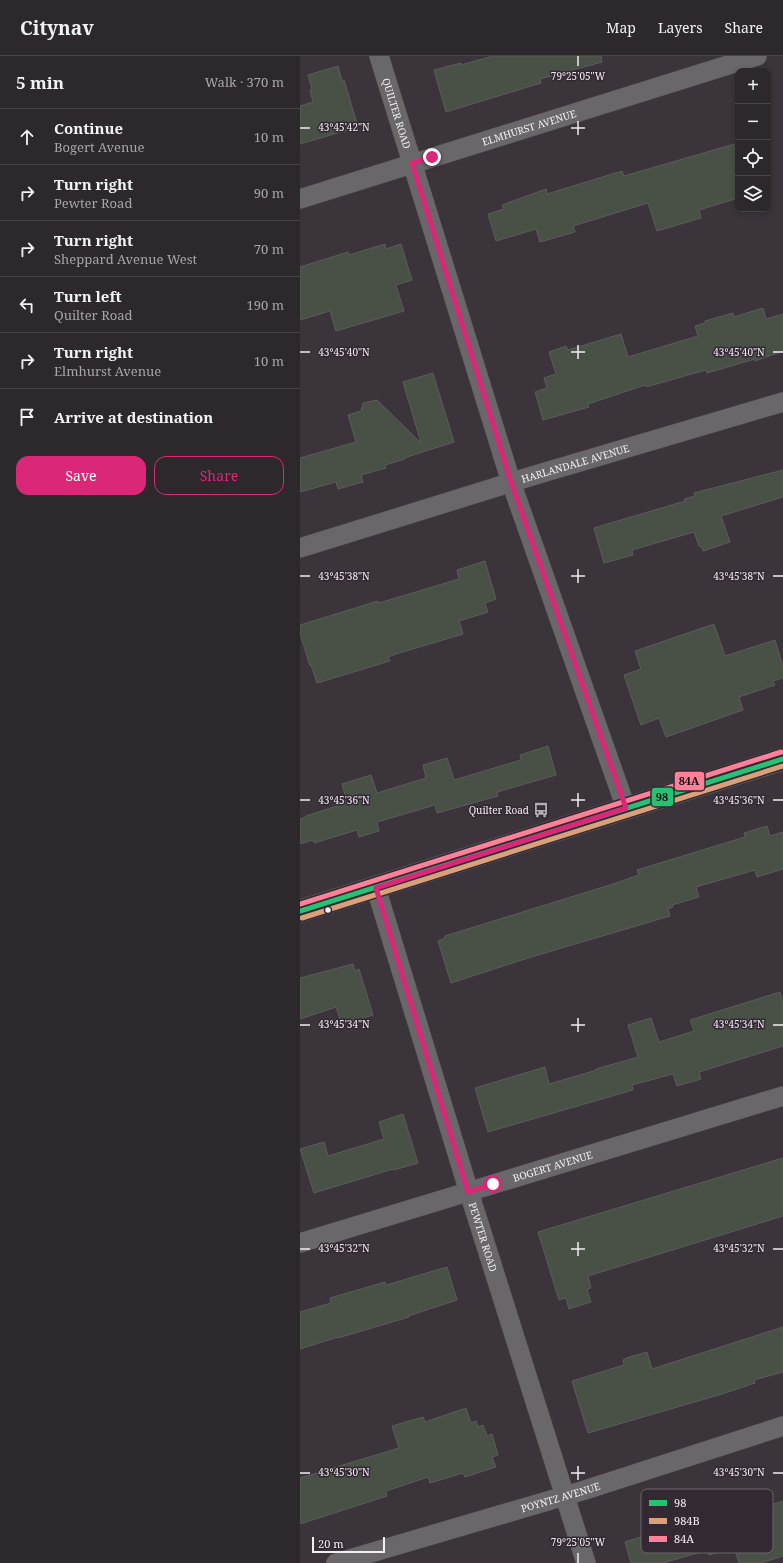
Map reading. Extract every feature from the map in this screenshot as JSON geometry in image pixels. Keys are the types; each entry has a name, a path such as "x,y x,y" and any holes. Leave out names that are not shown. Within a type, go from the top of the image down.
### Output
{"main road":[{"path":"300,911 783,759"}],"street":[{"name":"QUILTER ROAD","path":"379,56 511,482 626,808"},
{"name":"ELMHURST AVENUE","path":"300,199 757,56"},
{"name":"HARLANDALE AVENUE","path":"300,548 511,482 783,402"},
{"name":"PEWTER ROAD","path":"376,888 468,1192 586,1563"},
{"name":"BOGERT AVENUE","path":"300,1243 783,1096"},
{"name":"POYNTZ AVENUE","path":"336,1563 565,1495 783,1426"}],"building":[{"path":"493,56 601,56 602,62 540,79 541,83 446,112 434,70 461,63 461,65"},
{"path":"338,66 342,81 344,80 358,127 300,144 300,106 313,102 310,90 312,89 308,75"},
{"path":"735,144 735,199 699,210 701,218 657,231 648,203 573,226 575,232 540,242 536,229 496,241 488,214 504,209 502,205 546,189 547,194 622,171 624,176"},
{"path":"385,244 386,249 401,244 412,280 396,285 404,311 336,331 330,311 300,320 300,267 348,252 349,255"},
{"path":"763,308 766,319 783,314 783,351 755,361 755,359 707,373 706,370 646,387 645,385 588,404 589,407 543,420 535,392 547,388 544,378 556,374 549,352 566,346 568,350 621,334 628,357 698,336 695,326 705,323 705,321 733,313 734,317"},
{"path":"433,373 454,442 385,465 386,468 361,475 363,482 338,489 336,482 300,492 300,458 356,442 348,415 361,411 363,403 377,400 421,443 403,382"},
{"path":"783,470 783,497 721,516 730,542 703,551 701,546 699,546 694,532 632,550 633,555 604,563 594,528 685,501 684,499 695,496 694,493"},
{"path":"485,561 496,599 485,603 488,612 459,621 463,634 396,654 388,657 390,661 317,683 300,633 300,625 378,601 379,603 459,579 457,570"},
{"path":"714,624 725,656 775,640 783,666 783,678 773,681 775,685 739,697 743,710 666,737 659,718 641,725 624,675 641,669 635,651"},
{"path":"548,746 556,775 497,792 498,796 437,813 435,805 377,822 379,831 359,837 357,830 314,843 313,840 300,844 300,819 343,804 342,800 346,798 342,784 371,775 377,793 426,778 423,765 447,758 454,780 521,760 520,755"},
{"path":"767,826 770,836 783,832 783,869 757,877 755,870 696,887 699,897 672,905 673,907 668,909 670,916 528,958 451,983 438,941 445,938 445,936 613,884 639,875 637,870 745,837 744,833"},
{"path":"353,964 355,971 359,969 373,1015 342,1025 336,1007 300,1019 300,978"},
{"path":"780,992 783,1003 783,1046 699,1072 701,1079 677,1086 673,1074 632,1085 633,1090 488,1132 475,1088 545,1067 549,1084 597,1070 596,1069 638,1057 628,1025 651,1018 659,1042 694,1031 690,1020"},
{"path":"403,1114 418,1163 314,1193 300,1149 324,1142 328,1156 384,1139 379,1122"},
{"path":"783,1158 783,1216 588,1276 591,1288 587,1289 591,1302 569,1309 566,1298 559,1300 538,1232"},
{"path":"447,1267 457,1300 408,1316 409,1317 300,1349 300,1312 331,1303 330,1298 385,1282 386,1285"},
{"path":"783,1327 783,1372 754,1380 755,1383 722,1394 588,1433 572,1381 624,1365 623,1360 626,1358 647,1352 652,1369"},
{"path":"466,1408 471,1423 476,1421 478,1427 483,1425 487,1436 492,1434 498,1455 492,1457 496,1467 465,1477 463,1473 430,1483 428,1477 386,1491 387,1496 300,1524 300,1478 399,1448 392,1426 423,1417 425,1422"},
{"path":"783,1501 783,1556 761,1563 739,1563 736,1553 773,1553 773,1504"},
{"path":"641,1537 641,1553 698,1553 663,1563 631,1563 625,1542"}],"transit line":[{"name":"84A","path":"300,904 781,752"},
{"name":"98","path":"300,911 783,759"},
{"name":"984B","path":"302,918 783,766"}],"place":[{"name":"Quilter Road","path":"541,810"}],"route":[{"path":"432,157 412,163 511,482 626,808 376,888 468,1192 493,1184"}]}
